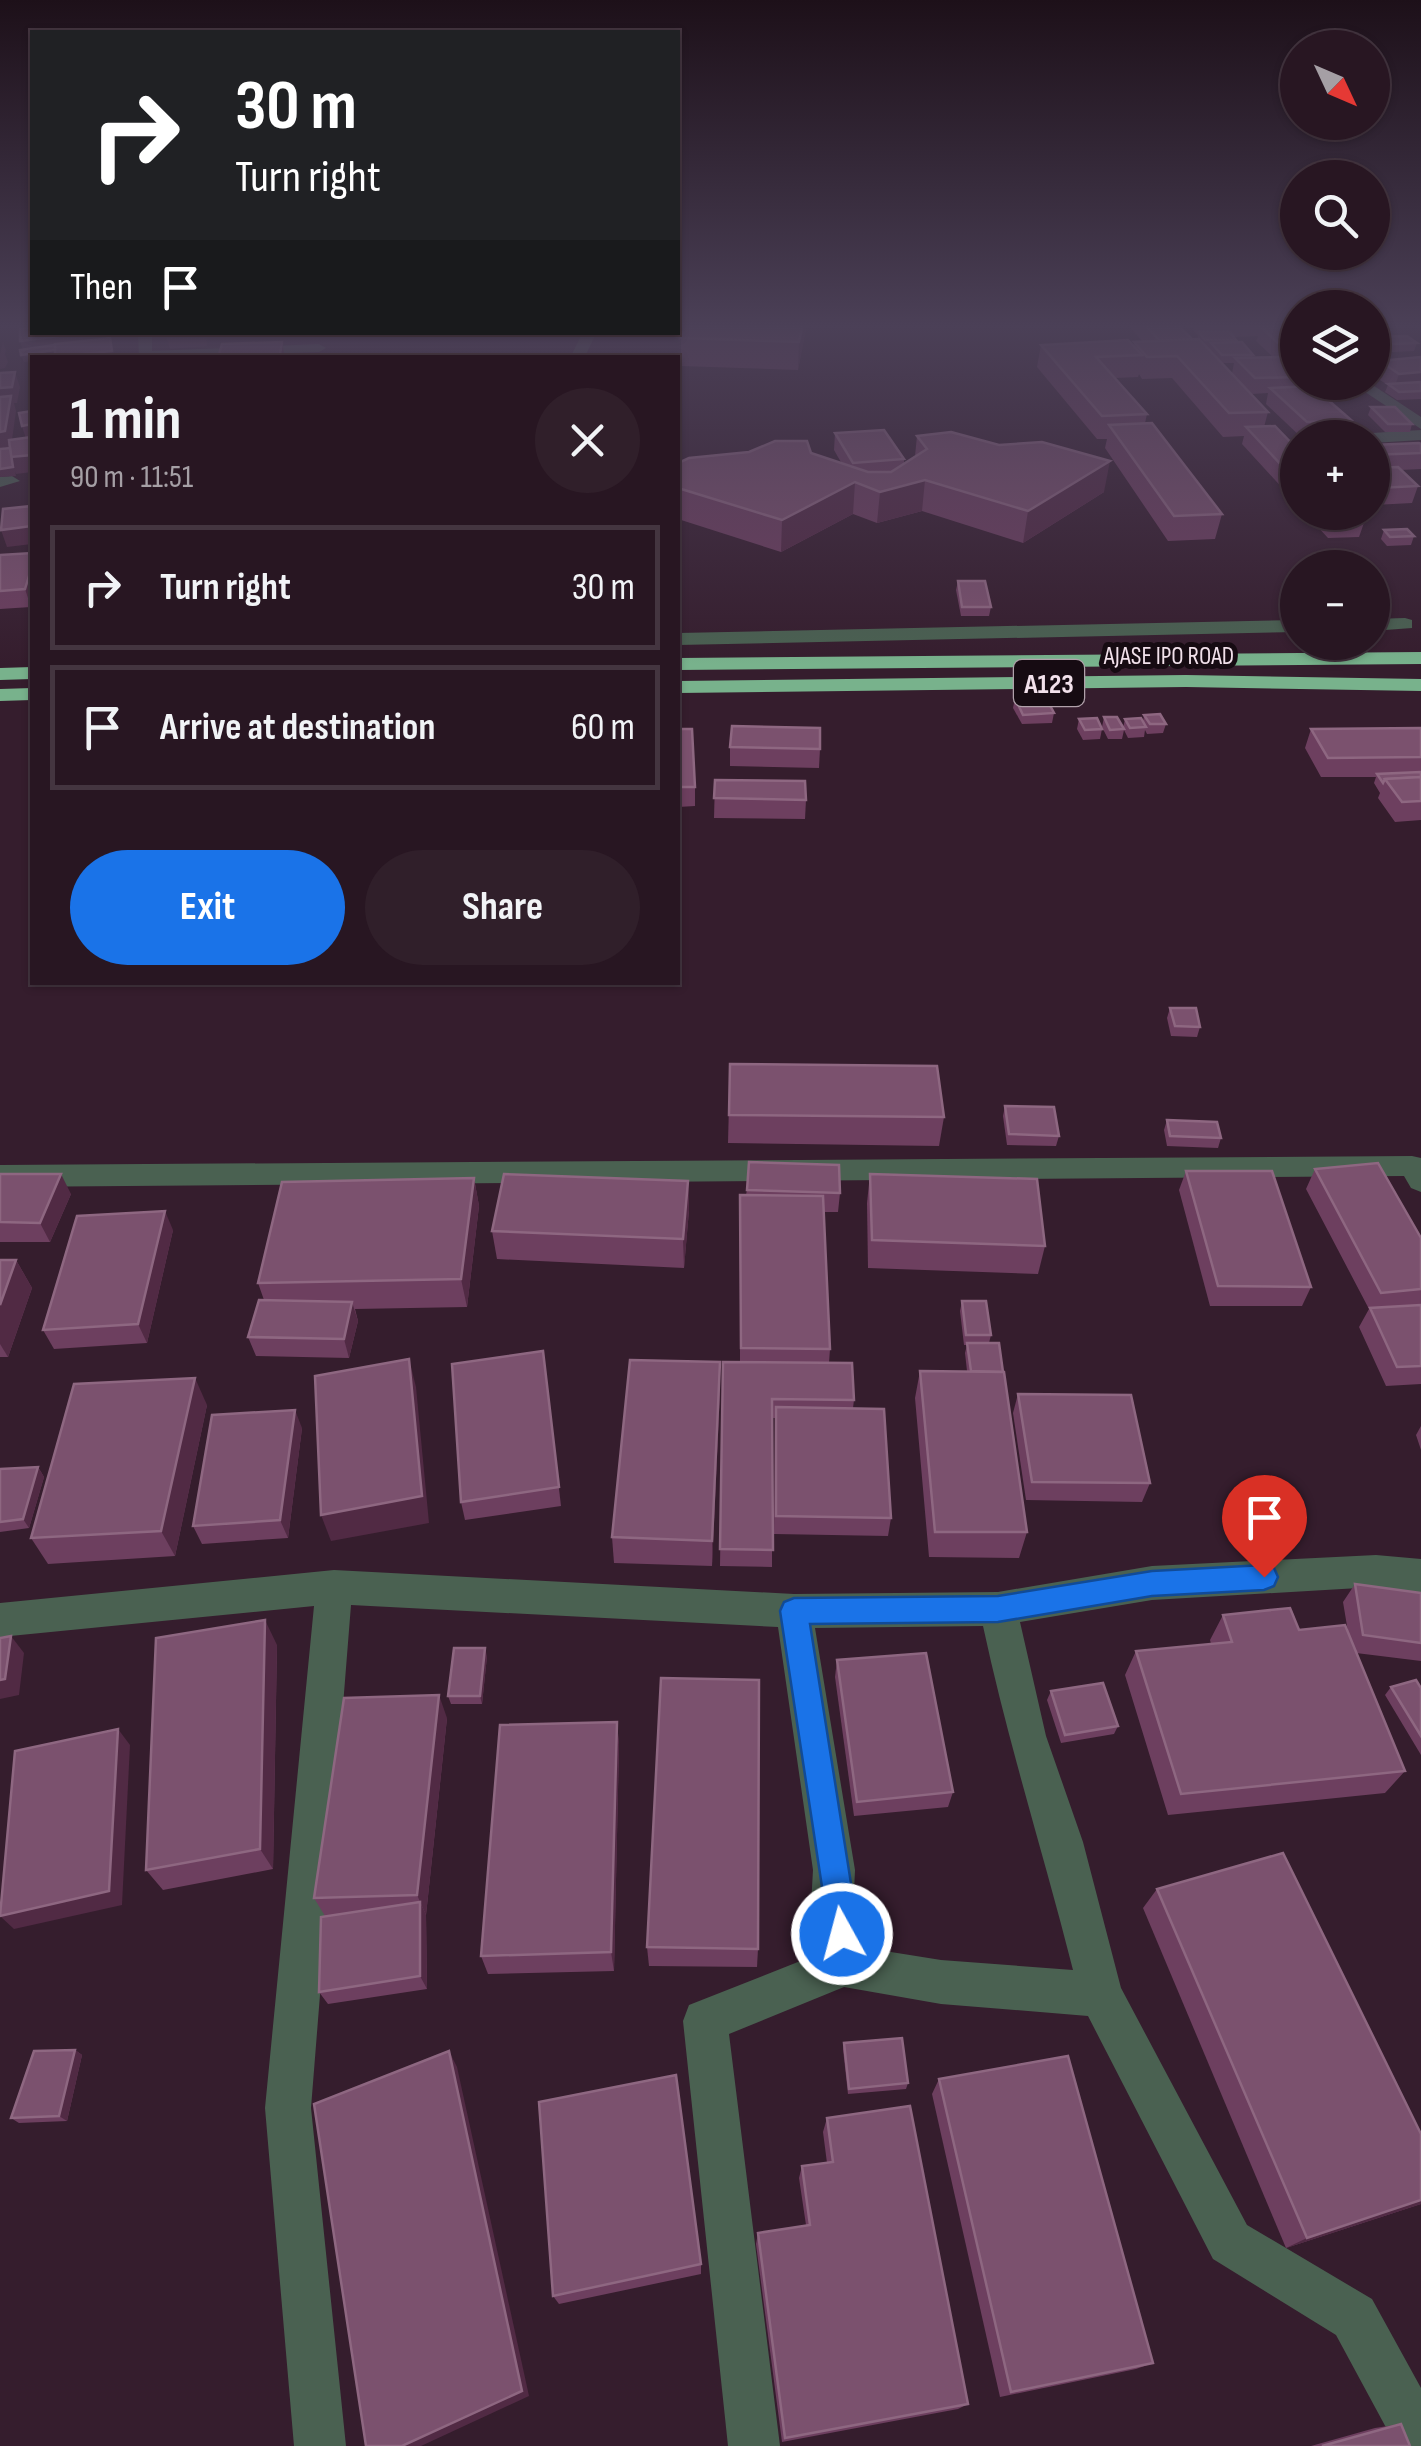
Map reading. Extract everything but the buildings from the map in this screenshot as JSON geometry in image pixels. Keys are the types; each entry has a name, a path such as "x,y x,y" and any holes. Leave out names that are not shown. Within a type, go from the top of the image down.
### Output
{"highway":[{"name":"AJASE IPO ROAD","path":"680,664 1421,658"},
{"path":"0,674 30,673"},
{"name":"AJASE IPO ROAD","path":"680,687 1186,681 1421,685"},
{"path":"0,695 30,694"}],"street":[{"path":"1390,624 1406,624"},
{"path":"680,639 1280,626"},
{"path":"0,1176 1418,1171"},
{"path":"0,1620 334,1587 794,1611 998,1609 1152,1583 1376,1571 1421,1576"},
{"path":"320,2446 288,2108 334,1587"},
{"path":"998,1609 1026,1736 1062,1842 1101,1995 1230,2242 1354,2316 1421,2440"},
{"path":"794,1611 846,1966 905,1980 985,1983 1101,1995"},
{"path":"754,2446 705,2021 829,1972 834,1870"}],"route":[{"path":"842,1934 794,1611 998,1609 1152,1583 1264,1577"}]}
